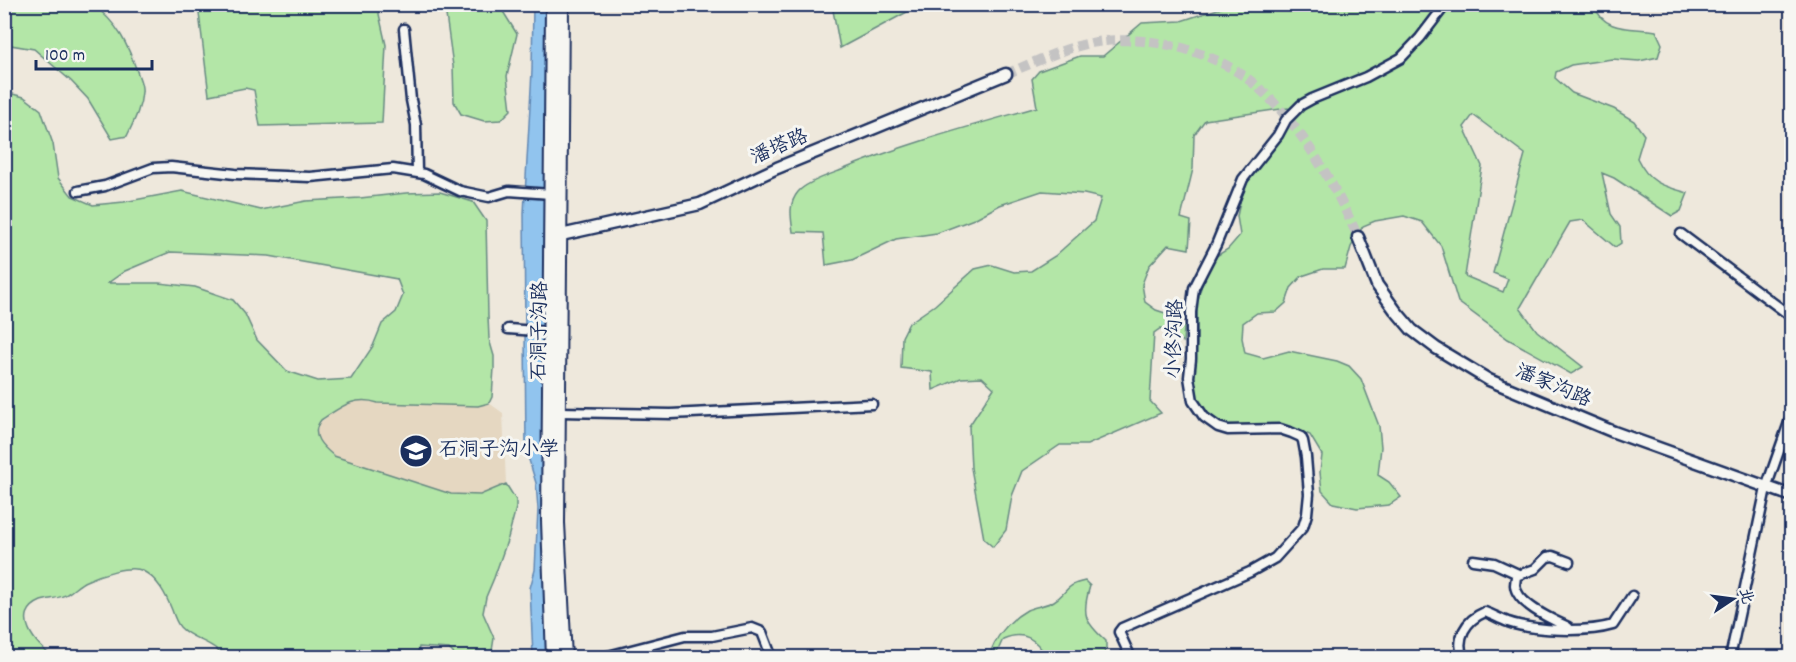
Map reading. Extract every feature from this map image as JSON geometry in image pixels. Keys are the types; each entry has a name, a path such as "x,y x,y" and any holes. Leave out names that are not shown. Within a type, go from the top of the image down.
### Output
{"main road":[{"name":"石洞子沟路","path":"552,4 548,521 553,657"},
{"name":"石洞子沟路","path":"562,4 558,523 565,657"}],"street":[{"name":"小佟沟路","path":"1131,657 1119,632 1122,628 1250,572 1275,558 1303,527 1307,514 1310,494 1306,457 1301,437 1280,429 1228,430 1218,427 1204,417 1193,401 1190,388 1191,312 1194,288 1216,245 1243,179 1278,135 1286,120 1300,105 1328,91 1366,77 1401,58 1446,4"},
{"path":"404,28 411,100 416,124 417,172"},
{"name":"潘塔路","path":"561,235 700,204 777,168 1006,74"},
{"path":"78,191 105,186 153,168 171,167 235,174 310,177 393,169 417,172 460,191 489,197 509,191 549,194"},
{"path":"1681,234 1791,317"},
{"name":"潘家沟路","path":"1358,237 1377,285 1412,330 1436,348 1489,380 1614,432 1791,496"},
{"path":"508,329 548,332"},
{"path":"559,412 671,414 872,404"},
{"path":"1730,657 1766,488 1791,414"},
{"path":"1473,560 1494,563 1518,574 1535,569 1546,556 1569,562"},
{"path":"1518,574 1514,585 1521,599 1571,629"},
{"path":"1463,657 1460,639 1465,626 1485,612 1532,627 1600,629 1613,625 1632,597"},
{"path":"600,657 686,636 712,636 752,628 762,632 772,657"}],"shaded area":[{"name":"石洞子沟小学","path":"367,399 378,403 478,406 489,403 503,413 506,484 480,495 451,494 334,456 320,445 316,434 317,425 355,400"}],"green space":[{"path":"5,4 93,5 109,19 126,44 142,88 139,109 127,136 112,139 88,99 34,49 5,44"},
{"path":"832,4 920,5 840,48"},
{"path":"1233,4 1594,5 1604,20 1611,24 1656,31 1662,44 1658,57 1639,61 1612,59 1571,65 1556,72 1555,78 1572,93 1614,109 1634,121 1644,135 1637,158 1646,173 1657,182 1688,193 1681,211 1672,216 1614,178 1602,173 1611,214 1620,227 1621,243 1615,247 1583,220 1570,222 1520,308 1537,331 1583,367 1571,374 1508,339 1458,302 1441,246 1422,222 1404,216 1375,221 1363,226 1351,247 1345,269 1323,269 1302,276 1291,288 1286,303 1276,312 1257,313 1243,323 1242,338 1245,353 1263,358 1289,351 1337,361 1349,366 1361,379 1379,426 1381,447 1378,475 1389,482 1401,497 1389,505 1357,508 1333,503 1322,491 1320,472 1322,455 1310,435 1296,429 1266,424 1239,427 1220,424 1200,407 1193,384 1197,344 1197,302 1207,266 1213,258 1228,249 1240,235 1237,216 1241,198 1251,174 1282,137 1292,117 1288,108 1205,120 1194,135 1193,169 1181,218 1191,221 1189,249 1168,245 1149,266 1142,284 1145,302 1156,310 1177,317 1184,327 1183,342 1161,328 1154,333 1150,401 1161,413 1087,445 1060,445 1022,471 1012,496 1006,530 993,547 984,539 971,468 969,426 994,388 982,377 961,378 933,390 932,372 901,368 902,337 909,323 935,305 975,269 992,265 1014,272 1031,271 1055,256 1094,221 1101,198 1084,194 1042,191 1000,205 974,219 937,233 896,239 852,260 826,265 823,233 793,232 791,211 793,201 798,192 811,182 863,161 937,136 1037,107 1032,79 1039,71 1080,56 1103,56 1142,23 1181,21","holes":["1473,115 1525,154 1493,273 1508,279 1503,292 1465,276 1482,166 1464,127"]},
{"path":"198,5 377,5 386,45 382,123 260,126 254,90 245,88 209,95"},
{"path":"440,5 499,5 517,34 507,76 511,110 501,120 484,121 461,114 454,102 453,66 446,15"},
{"path":"5,92 24,97 41,110 53,144 58,178 72,196 93,205 124,202 182,191 261,210 306,201 406,193 440,192 473,202 486,221 489,339 494,356 492,397 489,403 478,406 355,401 321,420 316,431 322,445 334,456 451,494 480,495 506,484 516,500 516,508 508,538 486,597 483,613 494,638 491,657 457,657 449,649 419,647 417,657 225,657 211,645 180,627 157,583 143,571 130,569 114,571 92,579 64,596 41,601 32,607 27,614 29,629 46,652 53,657 5,657","holes":["170,252 269,256 397,279 403,295 396,312 382,324 373,346 351,379 318,381 287,371 257,340 245,314 233,300 195,287 159,283 108,283 125,271"]},
{"path":"1085,581 1090,586 1086,604 1089,623 1106,641 1106,649 1102,657 1047,657 1034,641 1017,635 1003,639 995,657 989,657 998,636 1014,619 1027,610 1054,601 1070,587"}],"water":[{"path":"547,4 542,480 545,514 545,625 549,657 533,657 530,588 535,570 538,509 536,483 526,450 524,213 532,71 533,5"}],"tunnel":[{"path":"1006,74 1067,49 1105,41 1146,41 1208,57 1245,77 1261,90 1291,122 1317,159 1358,237"}],"place":[{"name":"石洞子沟小学","path":"416,451"}]}
